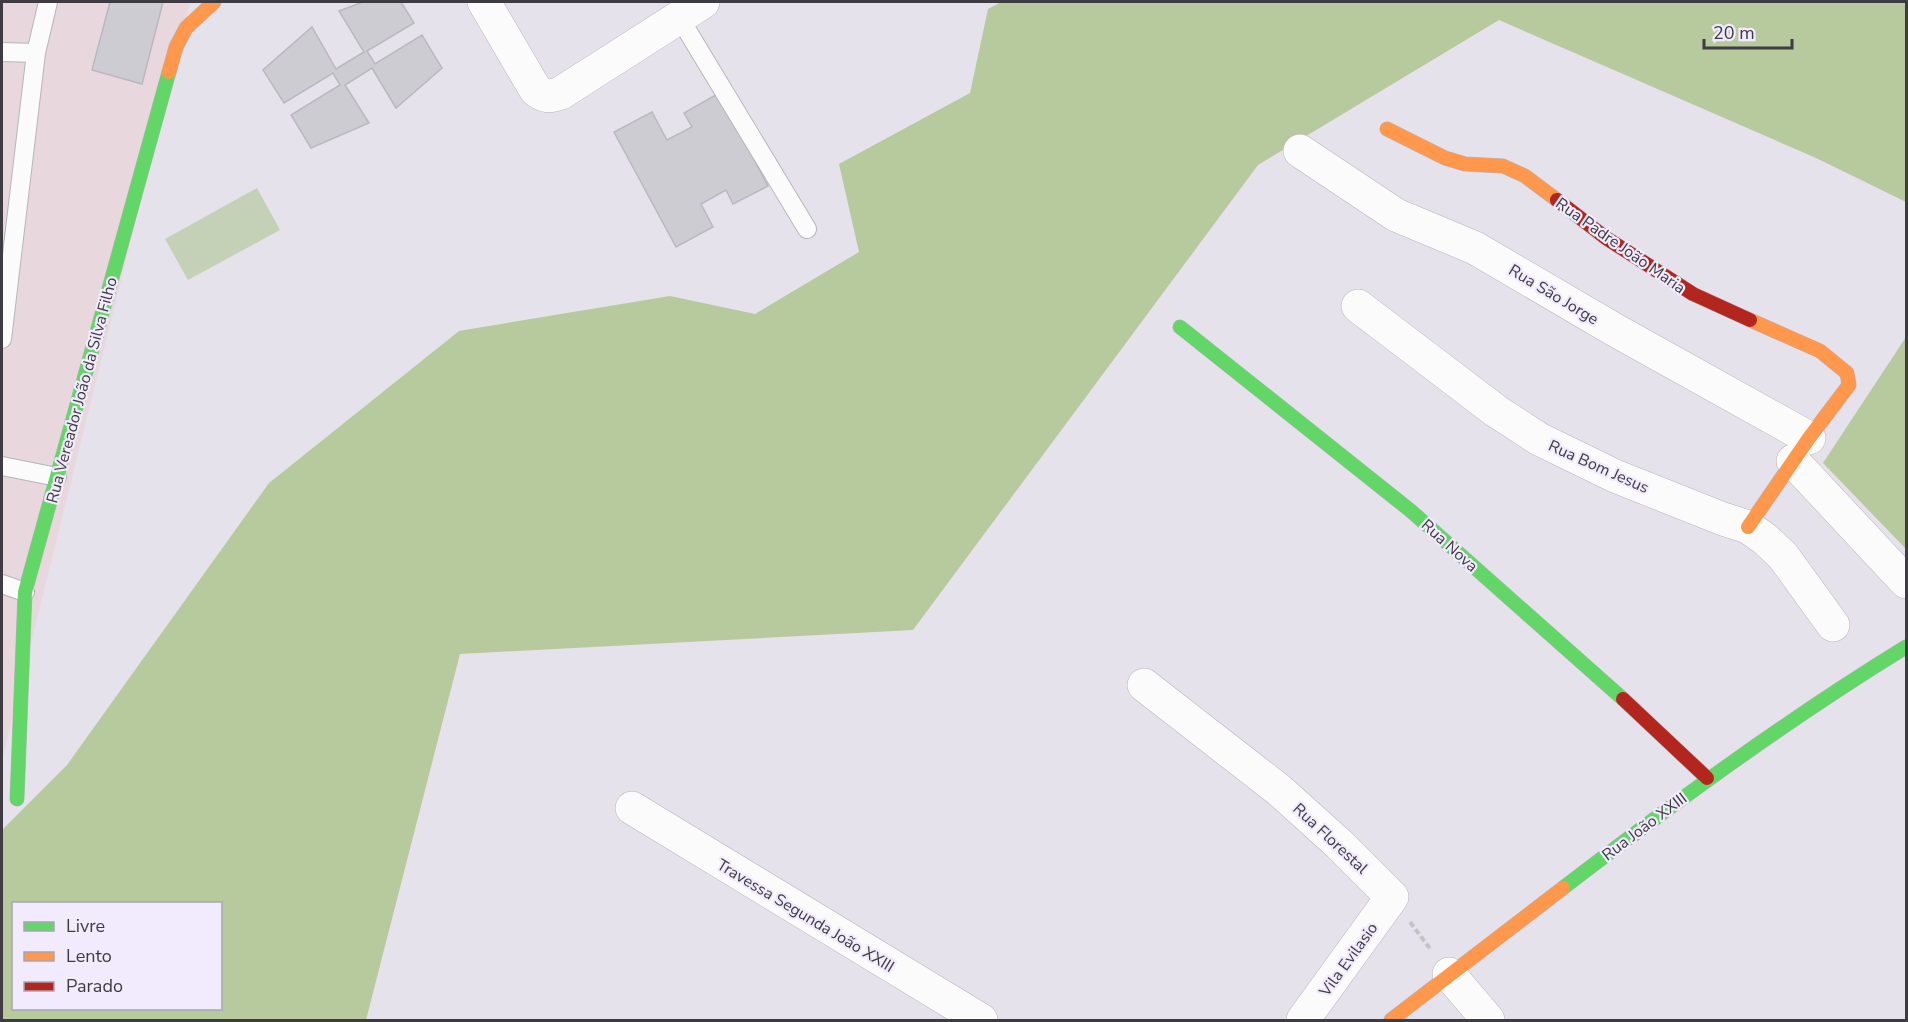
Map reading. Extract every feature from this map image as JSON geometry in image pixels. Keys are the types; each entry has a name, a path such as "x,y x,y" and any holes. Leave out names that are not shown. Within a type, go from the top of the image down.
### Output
{"street":[{"name":"Rua Vereador João da Silva Filho","path":"17,799 25,592 176,47 186,28 214,2"},
{"path":"484,2 535,89 546,96 561,93 691,9"},
{"name":"Rua Padre João Maria","path":"1387,129 1445,158 1466,164 1503,166 1525,176 1606,238 1693,294 1820,351 1843,368 1849,378 1849,385 1801,450"},
{"name":"Rua São Jorge","path":"1300,151 1396,215 1475,248 1615,330 1801,450 1906,582"},
{"name":"Rua Bom Jesus","path":"1358,306 1427,361 1539,439 1615,476 1748,527 1765,539 1782,556 1833,625"},
{"name":"Rua Nova","path":"1180,327 1412,511 1612,689 1707,778"},
{"path":"1748,527 1801,450"},
{"name":"Rua João XXIII","path":"1391,1020 1707,778 1866,671 1906,647"},
{"name":"Rua Florestal","path":"1144,685 1279,790 1339,844 1392,897"},
{"name":"Travessa Segunda João XXIII","path":"632,808 981,1020"},
{"name":"Vila Evilasio","path":"1303,1020 1392,897"},
{"path":"1449,974 1488,1020"}],"lane":[{"path":"2,339 36,53 48,2"},
{"path":"691,9 807,229"},
{"path":"2,52 36,53"},
{"path":"2,466 57,477"},
{"path":"2,584 25,592"}],"path":[{"path":"1392,897 1449,974"}],"shaded area":[{"path":"2,2 190,2 2,760"}],"green space":[{"path":"1001,2 1906,2 1906,202 1816,158 1499,20 1258,165 913,630 460,654 366,1020 2,1020 2,830 67,765 269,483 459,331 670,296 755,314 859,252 839,164 970,93 988,9"},
{"path":"257,188 280,230 188,280 165,239"},
{"path":"1906,337 1906,549 1823,463"}],"building":[{"path":"110,2 163,2 142,84 92,70"},
{"path":"363,2 401,2 414,23 367,51 375,64 422,35 442,68 396,108 372,68 345,85 369,123 311,148 291,115 340,85 333,73 284,103 263,70 312,27 336,69 364,52 339,11"},
{"path":"719,93 768,186 733,204 726,190 701,204 713,227 676,247 614,132 652,112 667,140 692,127 684,113"}],"traffic: fast":[{"path":"17,799 25,592 169,72"},
{"path":"1180,327 1411,511 1623,699"},
{"path":"1563,888 1732,763 1906,647"}],"traffic: slow":[{"path":"169,72 176,47 186,28 214,2"},
{"path":"1387,129 1445,158 1465,164 1503,166 1525,176 1557,200"},
{"path":"1748,527 1809,438 1849,385 1847,373 1820,351 1750,320"},
{"path":"1391,1020 1563,888"}],"traffic: jam":[{"path":"1557,200 1606,238 1693,294 1750,320"},
{"path":"1623,699 1707,778"}]}
